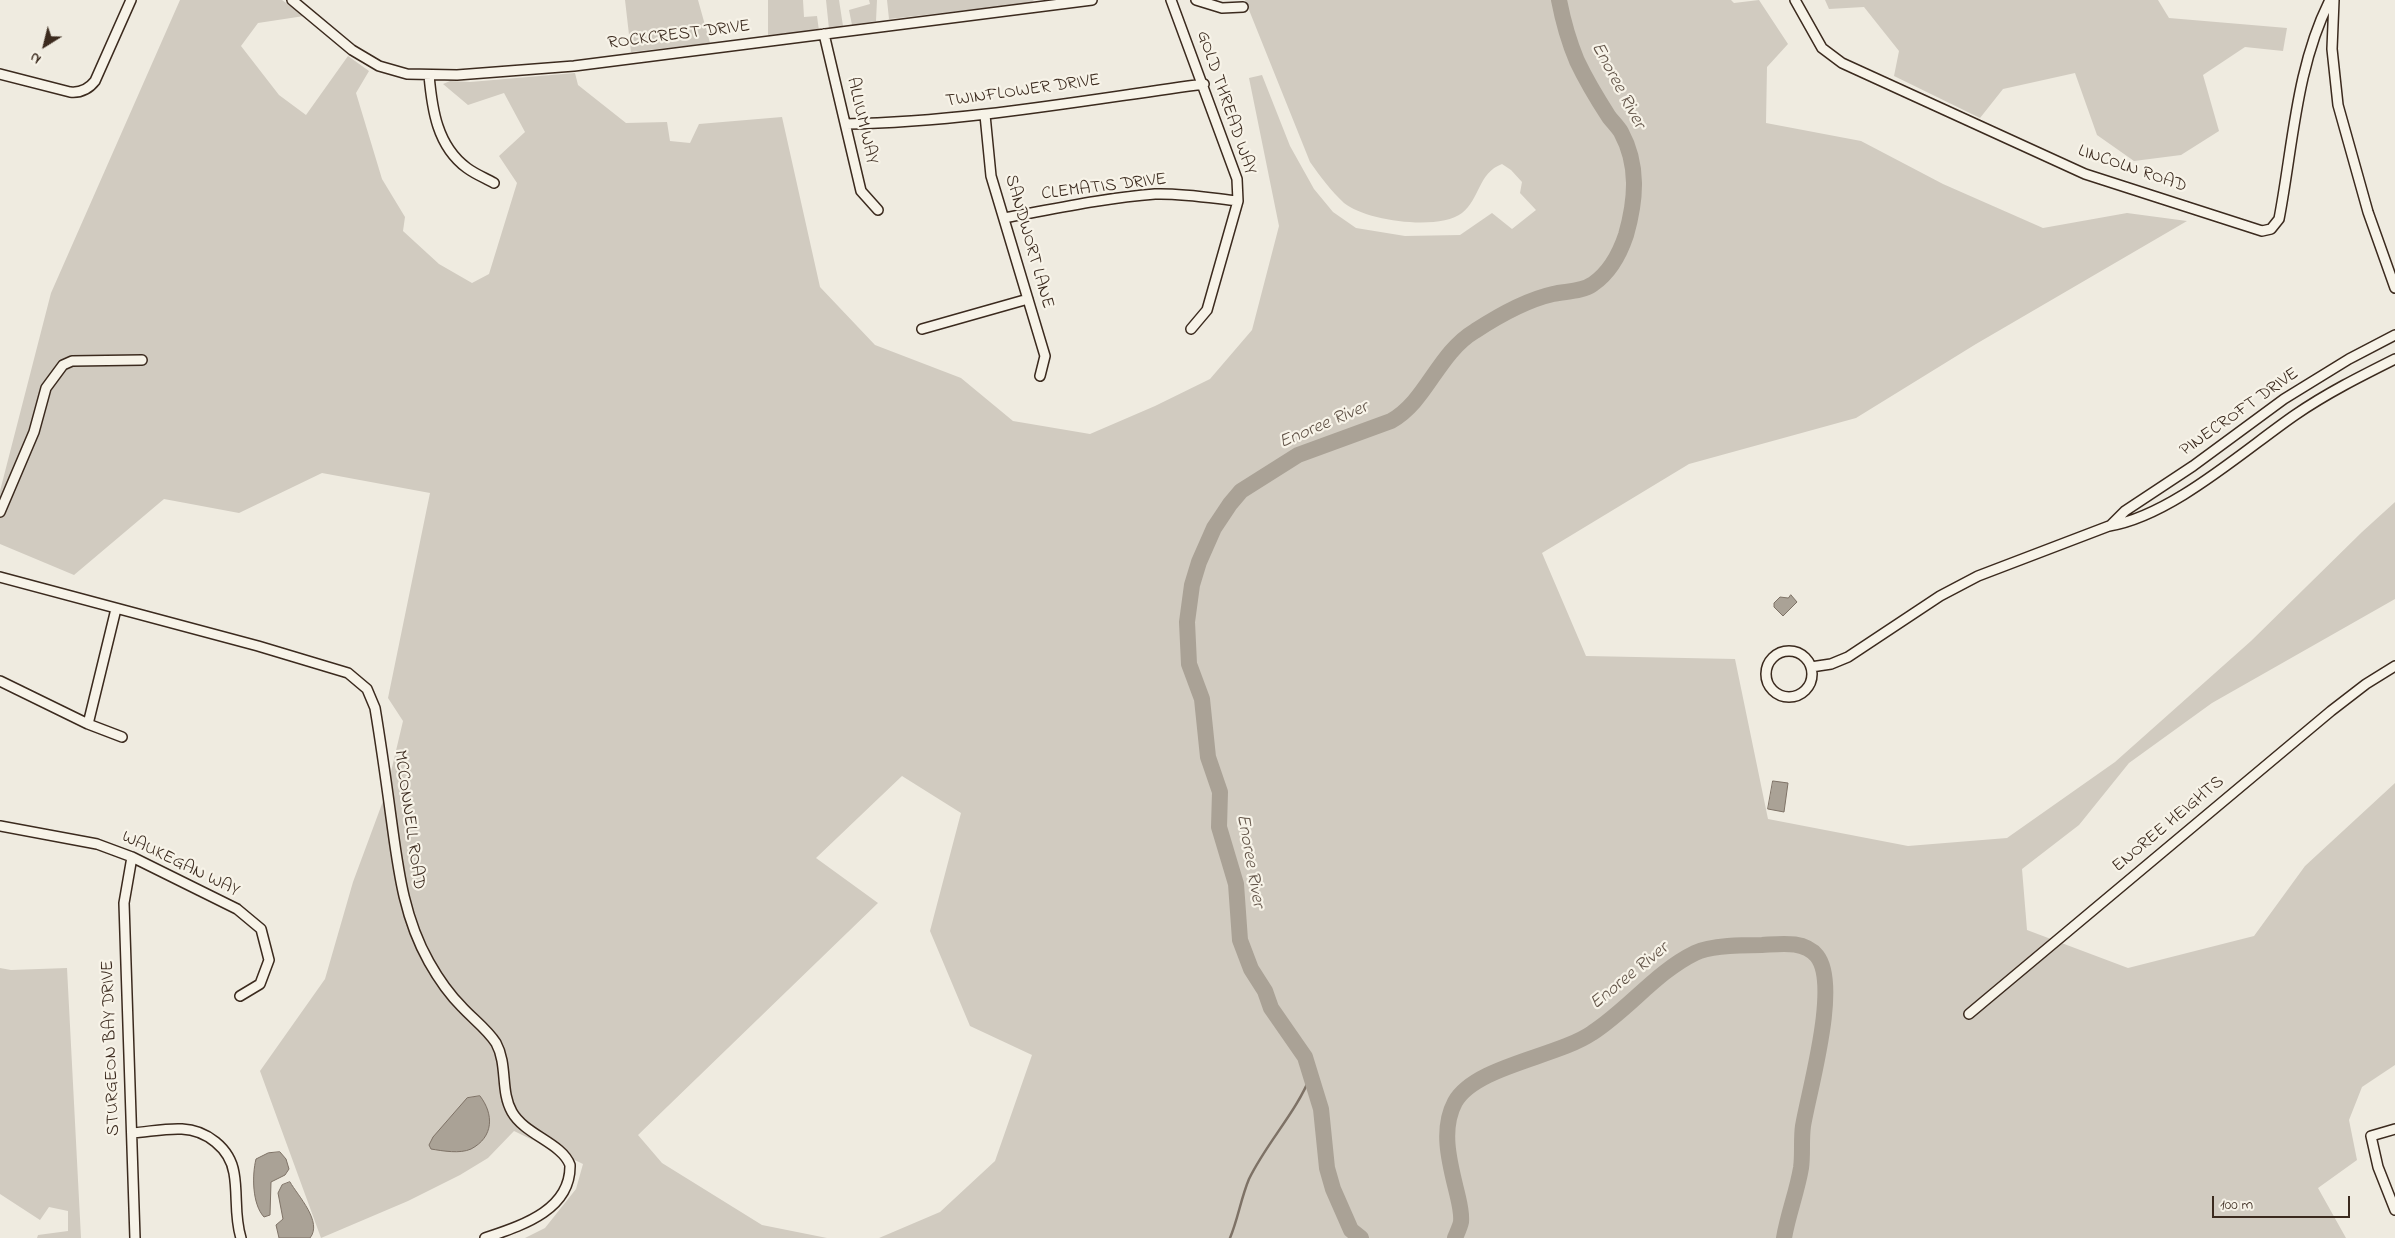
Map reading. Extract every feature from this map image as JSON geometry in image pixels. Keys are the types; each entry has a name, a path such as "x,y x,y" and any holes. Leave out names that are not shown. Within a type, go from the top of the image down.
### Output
{"street":[{"path":"0,74 70,92 78,92 88,88 95,82 131,0"},
{"name":"ROCKCREST DRIVE","path":"292,0 367,60 397,72 429,75 490,74 564,67 1092,0"},
{"name":"GOLD THREAD WAY","path":"1172,0 1237,179 1238,201 1207,310 1191,329"},
{"path":"1196,0 1222,8 1243,7"},
{"name":"LINCOLN ROAD","path":"1795,0 1822,48 1842,62 2085,174 2262,231 2271,229 2279,219 2301,87 2311,44 2316,26 2330,0"},
{"path":"2334,0 2332,49 2338,105 2368,212 2395,288"},
{"name":"ALLIUM WAY","path":"824,34 861,191 878,210"},
{"path":"429,75 431,103 441,136 457,160 468,169 494,183"},
{"name":"TWINFLOWER DRIVE","path":"846,124 901,123 985,115 1204,84"},
{"name":"SANDWORT LANE","path":"985,115 991,176 1045,356 1040,376"},
{"name":"CLEMATIS DRIVE","path":"1004,218 1080,204 1155,194 1187,195 1238,201"},
{"path":"922,329 1028,299"},
{"name":"PINECROFT DRIVE","path":"2109,526 2125,511 2193,466 2284,399 2350,359 2395,335"},
{"name":"PINECROFT DRIVE","path":"1811,667 1831,664 1848,657 1940,596 1978,576 2109,526 2129,523 2149,515 2333,390 2395,359"},
{"path":"0,512 34,432 46,388 63,365 72,361 142,360"},
{"name":"MCCONNELL ROAD","path":"0,577 348,673 367,689 375,708 400,883 415,934 428,960 444,985 462,1007 489,1033 496,1044 501,1057 508,1102 517,1120 529,1131 558,1151 570,1165 568,1179 561,1195 541,1216 530,1222 485,1238"},
{"path":"88,724 116,608"},
{"path":"1782,651 1802,654 1811,667 1812,677 1808,687 1796,696 1785,697 1775,693 1766,680 1767,665 1773,656 1782,651"},
{"name":"ENOREE HEIGHTS","path":"1968,1014 2331,711 2366,684 2395,666"},
{"path":"0,682 88,724 122,737"},
{"name":"WAUKEGAN WAY","path":"0,826 97,844 132,857 237,909 261,929 269,960 260,984 240,996"},
{"name":"STURGEON BAY DRIVE","path":"132,857 124,903 135,1238"},
{"path":"2395,1128 2371,1136 2378,1168 2395,1210"},
{"path":"132,1134 183,1129 209,1137 223,1147 234,1171 236,1222 241,1238"}],"shaded area":[{"path":"180,0 282,0 304,16 258,23 241,46 279,95 306,115 348,56 369,71 356,93 382,179 405,217 403,231 439,264 472,283 489,274 517,183 499,156 525,132 504,93 468,105 443,84 450,81 470,82 575,73 578,85 626,123 667,122 670,141 690,143 699,124 782,117 820,287 875,345 961,378 1013,421 1090,434 1155,406 1210,379 1252,330 1279,226 1249,78 1262,75 1290,146 1314,189 1333,212 1356,228 1405,236 1460,235 1492,213 1512,229 1536,210 1520,193 1522,182 1511,170 1502,164 1488,173 1472,201 1462,213 1437,222 1403,222 1385,219 1368,215 1344,203 1310,162 1245,0 1731,0 1734,3 1759,0 1788,44 1767,67 1766,123 1861,141 1943,184 2043,228 2127,213 2187,221 1976,344 1856,418 1689,464 1542,553 1586,656 1735,659 1768,819 1908,846 2007,838 2115,762 2251,641 2395,502 2395,599 2212,703 2129,763 2079,825 2022,869 2027,930 2128,968 2254,936 2305,866 2395,783 2395,1065 2362,1087 2349,1120 2357,1160 2318,1188 2346,1238 879,1238 940,1212 995,1161 1032,1055 970,1026 930,931 961,813 902,776 816,858 878,903 638,1135 662,1163 762,1225 827,1238 525,1238 545,1228 576,1189 583,1164 514,1131 488,1158 460,1175 408,1201 321,1238 260,1071 325,979 353,882 386,793 403,721 388,698 430,493 322,473 239,513 164,499 74,575 0,544 0,491 51,293"},
{"path":"625,0 698,0 710,43 631,52"},
{"path":"768,0 803,0 804,17 817,16 819,31 768,35"},
{"path":"826,0 839,0 843,26 829,29"},
{"path":"869,0 877,0 876,21 852,25 849,10 870,4"},
{"path":"887,0 1034,0 1030,3 889,19"},
{"path":"1825,0 2158,0 2169,18 2287,28 2283,51 2245,47 2203,75 2219,131 2181,155 2134,161 2097,135 2075,73 2003,89 1980,118 1894,76 1899,51 1864,7 1829,9"},
{"path":"1791,595 1797,602 1783,616 1774,607 1774,603 1780,597 1788,598"},
{"path":"1773,781 1788,783 1784,812 1768,809"},
{"path":"0,968 11,970 67,968 81,1238 37,1238 38,1235 68,1231 68,1211 49,1207 40,1220 0,1194"},
{"path":"480,1096 488,1110 489,1125 488,1132 479,1144 467,1151 451,1152 431,1149 429,1145 433,1137 467,1098"},
{"path":"280,1152 286,1159 289,1169 285,1175 271,1182 270,1215 264,1217 255,1197 254,1173 256,1159 268,1153"},
{"path":"290,1182 308,1209 311,1217 313,1232 310,1238 279,1238 276,1225 283,1219 278,1193 282,1185"}],"waterway":[{"name":"Enoree River","path":"1361,1238 1351,1230 1333,1189 1327,1168 1321,1109 1305,1057 1271,1008 1265,991 1251,969 1240,940 1236,884 1219,827 1220,792 1208,757 1202,699 1189,664 1187,622 1192,585 1199,562 1214,528 1241,491 1298,455 1391,421 1414,402 1451,352 1475,331 1503,314 1533,300 1589,287 1604,274 1613,262 1621,249 1632,209 1634,183 1631,157 1621,132 1609,117 1577,61 1562,16 1559,0"},
{"name":"Enoree River","path":"1455,1238 1461,1224 1461,1215 1449,1159 1447,1135 1450,1113 1455,1102 1465,1090 1480,1079 1559,1049 1592,1033 1655,980 1695,953 1702,950 1737,945 1791,944 1805,947 1817,956 1823,970 1825,990 1821,1038 1803,1126 1801,1168 1784,1238"},
{"path":"1230,1238 1249,1179 1264,1152 1298,1102 1311,1075"}]}
